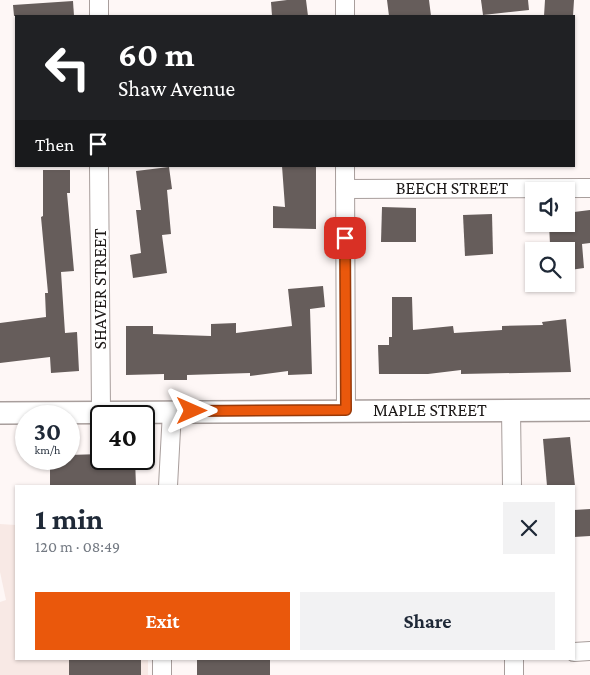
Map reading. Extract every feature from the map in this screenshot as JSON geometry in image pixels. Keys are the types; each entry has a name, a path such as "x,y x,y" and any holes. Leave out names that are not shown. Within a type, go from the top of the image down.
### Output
{"street":[{"path":"99,0 99,15"},
{"path":"345,0 345,15"},
{"name":"SHAVER STREET","path":"99,167 101,405"},
{"path":"345,167 346,410"},
{"name":"BEECH STREET","path":"345,189 590,188"},
{"name":"MAPLE STREET","path":"155,411 346,410 512,419 590,410"},
{"path":"168,485 172,411"},
{"name":"MAPLE STREET","path":"0,413 90,412"},
{"path":"512,419 512,485"},
{"path":"575,652 590,651"},
{"path":"162,660 162,675"},
{"path":"514,660 514,675"}],"shaded area":[{"path":"0,524 15,525 15,660 148,660 148,675 0,675 0,602 6,600 0,572"}],"building":[{"path":"306,0 308,15 272,15 271,2"},
{"path":"387,0 429,0 431,15 389,15"},
{"path":"481,0 528,0 529,10 483,15"},
{"path":"545,0 574,0 573,15 544,15"},
{"path":"73,1 74,15 14,16 13,5"},
{"path":"169,167 172,189 167,190 171,234 162,235 167,273 133,278 130,255 141,253 136,210 141,210 136,171"},
{"path":"282,167 316,167 316,229 273,228 273,206 285,207"},
{"path":"43,170 70,170 70,193 67,193 74,271 61,272 65,333 77,332 79,371 51,373 50,357 0,363 0,323 46,317 45,293 48,293 41,217 43,216"},
{"path":"382,207 416,208 416,242 381,242"},
{"path":"590,210 590,243 582,244 584,268 575,269 575,242 550,242 549,232 575,232 575,212"},
{"path":"492,214 493,254 465,256 463,215"},
{"path":"323,286 325,307 310,309 312,374 288,375 288,371 250,376 250,373 187,375 187,380 164,380 164,374 126,375 126,326 153,326 153,334 211,336 211,324 236,323 236,333 292,326 288,289"},
{"path":"392,297 412,297 413,330 453,326 454,333 502,330 502,326 543,325 542,322 566,319 571,372 461,374 461,370 428,374 379,374 378,345 389,345 389,337 392,337"},
{"path":"570,437 575,485 547,485 543,439"},
{"path":"90,454 90,470 135,470 136,485 50,485 50,470 80,470 80,455"},
{"path":"590,509 590,536 575,537 575,510"},
{"path":"69,660 141,660 141,675 69,675"},
{"path":"197,660 270,660 270,675 197,675"}],"route":[{"path":"192,411 346,410 345,238"}]}
